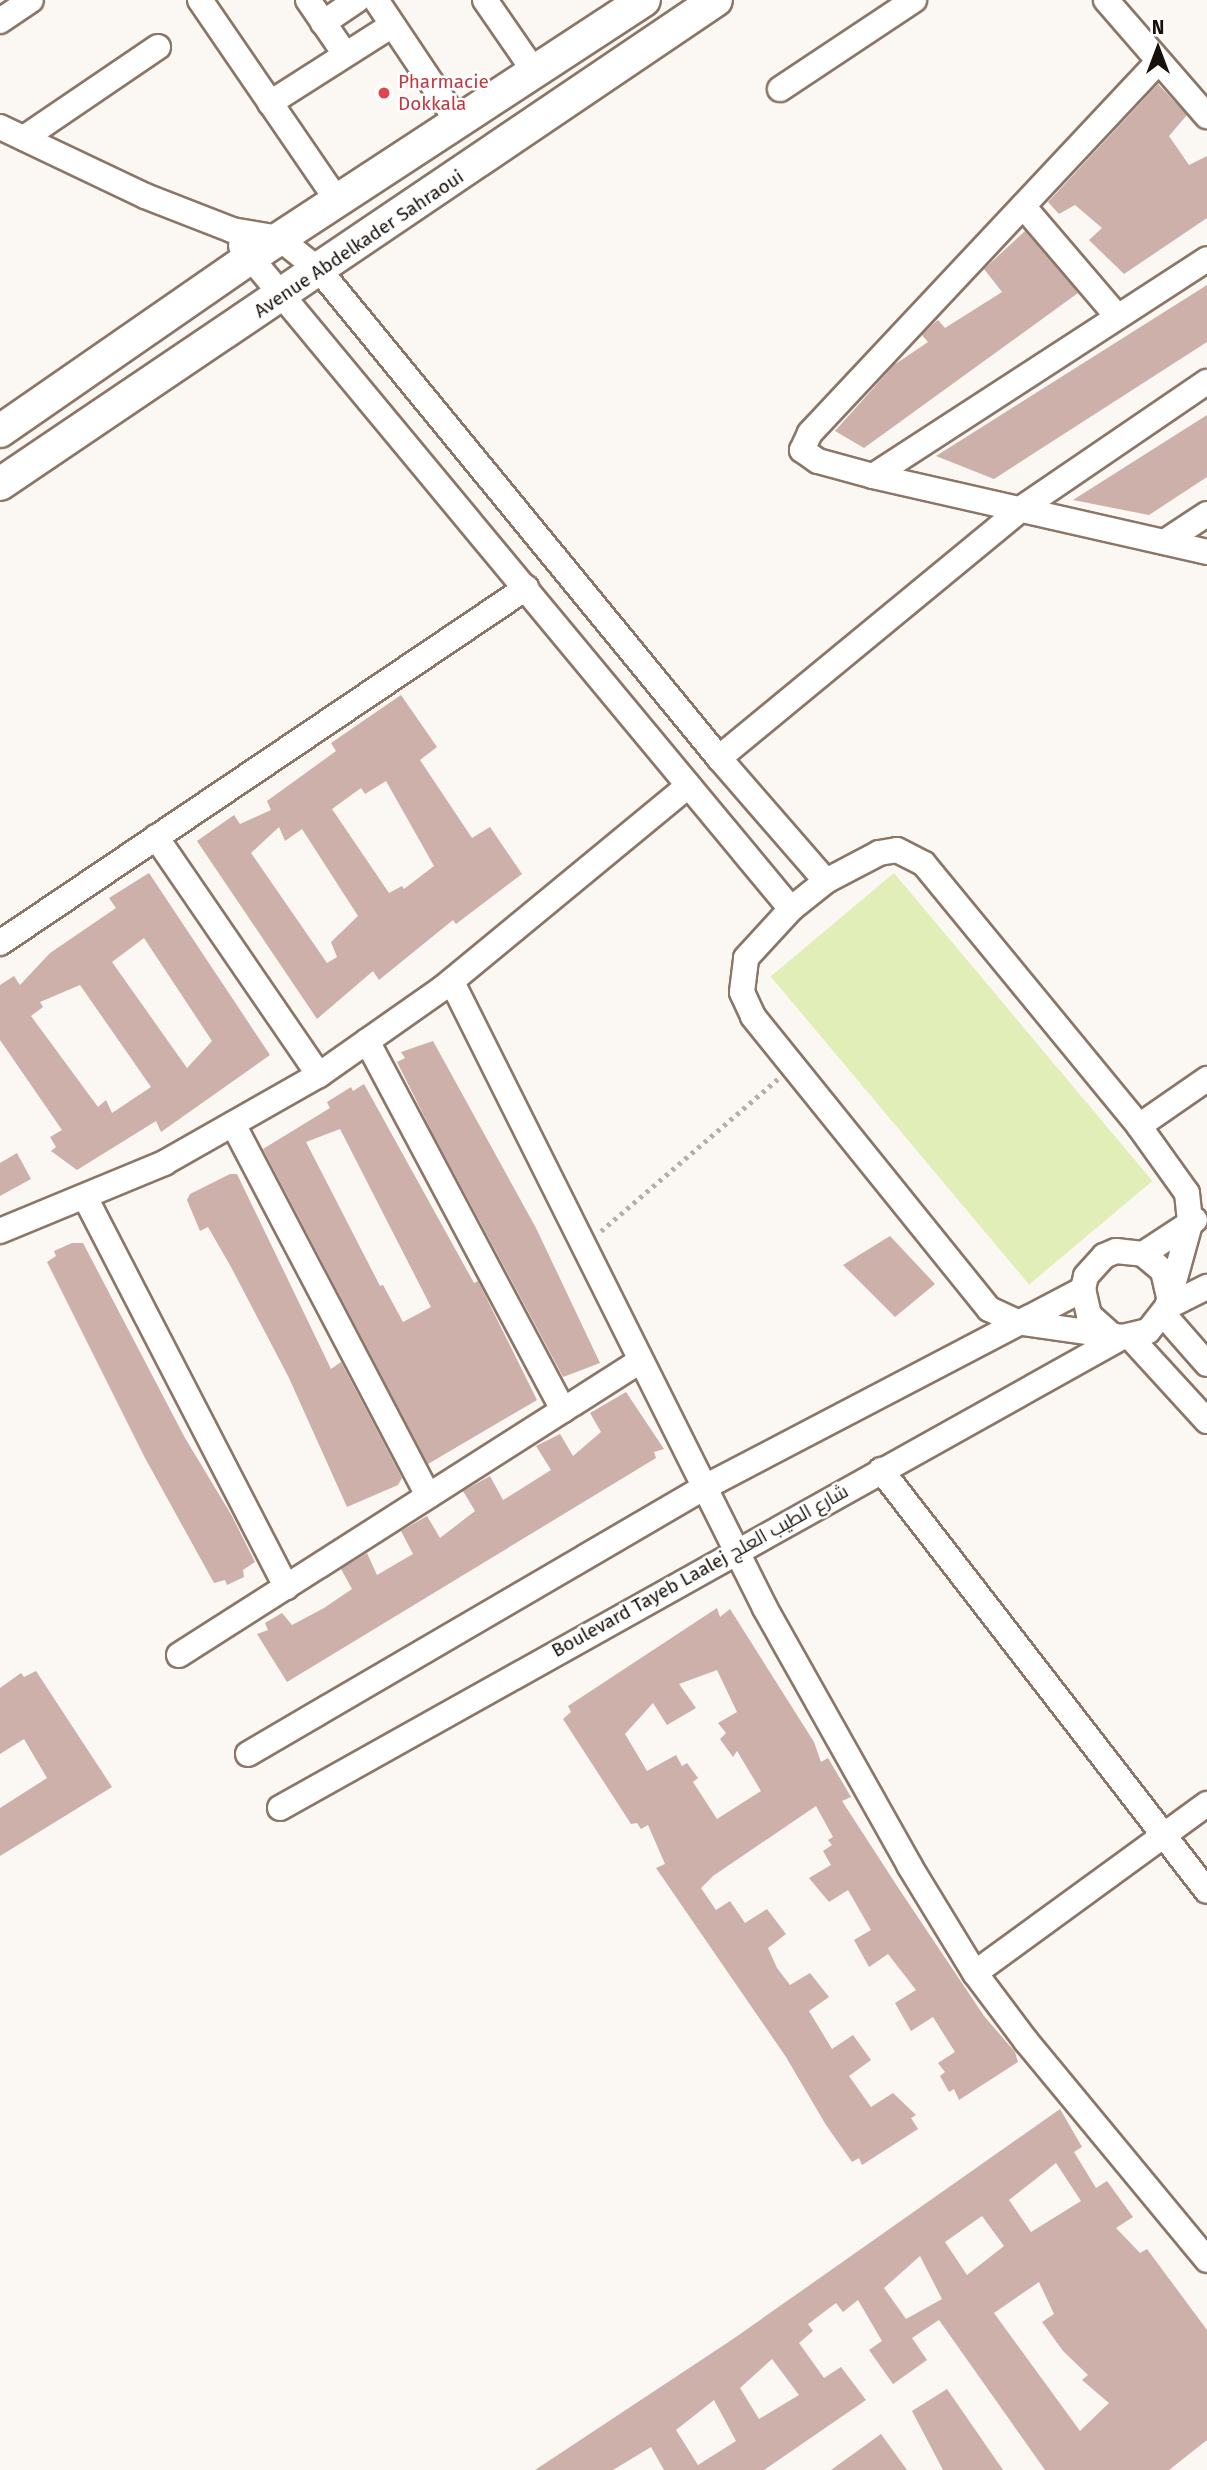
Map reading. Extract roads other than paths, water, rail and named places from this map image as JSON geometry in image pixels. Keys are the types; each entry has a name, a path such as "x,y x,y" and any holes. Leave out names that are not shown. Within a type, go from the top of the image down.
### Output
{"main road":[{"path":"0,430 279,238 644,0"},
{"name":"Avenue Abdelkader Sahraoui","path":"0,484 285,295 716,0"}],"street":[{"path":"0,21 31,0"},
{"path":"200,0 337,200"},
{"path":"308,0 345,54"},
{"path":"323,23 357,0"},
{"path":"376,0 457,121"},
{"path":"485,0 534,71"},
{"path":"780,89 914,0"},
{"path":"1106,0 1207,116"},
{"path":"270,103 391,26"},
{"path":"24,138 158,47"},
{"path":"1158,62 804,442 802,450 808,457 873,476 1207,552"},
{"path":"0,127 145,196 232,230 279,238 320,271 719,758 826,881"},
{"path":"1023,206 1117,316"},
{"path":"232,230 248,259 285,295 791,909"},
{"path":"873,476 1207,259"},
{"path":"719,758 1022,508 1207,382"},
{"path":"1167,541 1207,514"},
{"path":"0,943 526,588"},
{"path":"0,1231 86,1199 164,1163 319,1075 452,982 688,786"},
{"path":"156,837 319,1075"},
{"path":"897,850 913,855 1139,1126 1187,1192 1198,1218 1167,1306 1148,1331 1120,1335 1017,1322 1000,1317 973,1290 752,1016 742,992 741,972 746,958 791,909 826,881 879,853 897,850"},
{"path":"452,982 582,1248 812,1696 975,1973 1207,2260"},
{"path":"367,1041 563,1410"},
{"path":"1139,1126 1207,1079"},
{"path":"233,1124 428,1496"},
{"path":"86,1199 286,1587"},
{"path":"1143,1254 1198,1218"},
{"path":"1207,1364 1167,1306 1163,1271 1143,1254 1116,1251 1093,1265 1083,1289 1088,1315 1120,1335 1207,1421"},
{"path":"1167,1306 1207,1287"},
{"path":"248,1754 705,1487 1083,1289"},
{"name":"Boulevard Tayeb Laalej شارع الطيب العلج","path":"280,1808 1120,1335"},
{"path":"178,1655 640,1361"},
{"path":"881,1470 1165,1831 1207,1891"},
{"path":"975,1973 1165,1831 1207,1804"}],"place":[{"name":"Pharmacie Dokkala","path":"384,93"}]}
